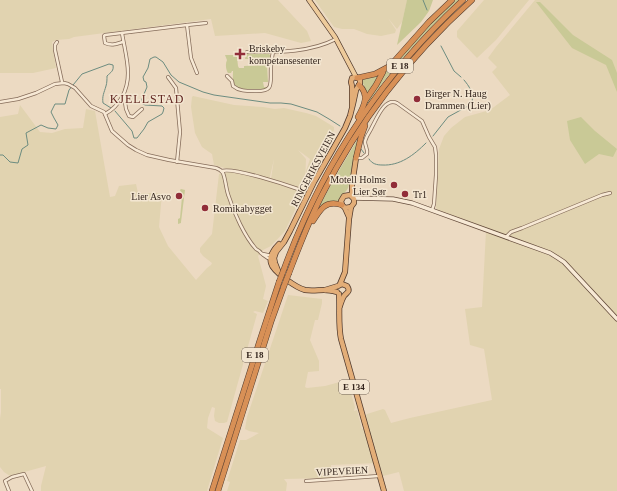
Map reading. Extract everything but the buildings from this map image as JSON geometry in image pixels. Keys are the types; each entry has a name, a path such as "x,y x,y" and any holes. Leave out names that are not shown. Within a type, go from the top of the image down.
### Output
{"highway":[{"name":"E 18","path":"355,78 373,75 383,71 394,63 429,22 452,0"},
{"name":"E 18","path":"218,491 235,439 234,429 260,337 279,282 281,271 316,194 347,139 375,97 425,38 463,0"},
{"name":"E 18","path":"212,491 229,437 234,429 302,238 330,179 376,106 398,78 426,45 472,0"},
{"name":"E 18","path":"347,139 365,101 383,71"},
{"path":"355,78 360,80 360,83 356,86 365,92 365,101"},
{"name":"RINGERIKSVEIEN","path":"272,257 284,242 319,173 345,128 350,116 356,86 351,82 355,78"},
{"name":"E 18","path":"346,286 345,272 349,219 353,205 352,185 356,158 362,133 374,113 376,106"},
{"name":"E 18","path":"349,219 341,202 342,198 347,195 352,185"},
{"path":"347,195 353,197"},
{"name":"E 18","path":"302,238 323,207 326,205 331,203 349,208 353,205"},
{"path":"272,257 275,266 291,283 301,288 324,290 344,295"},
{"name":"E 18","path":"339,285 345,272"},
{"path":"324,290 344,284 346,286"},
{"name":"E 134","path":"339,285 337,289 340,307 339,324 341,339 384,491"},
{"name":"E 134","path":"340,307 344,295 348,291 346,286"}],"main road":[{"path":"309,0 333,35 347,65 355,78"},
{"path":"353,197 366,199 381,198 412,203 550,253 567,265 617,319"},
{"path":"353,205 366,199"}],"street":[{"path":"123,42 110,45 105,43 104,38 105,35 206,23"},
{"path":"187,25 191,58 197,73"},
{"path":"122,33 128,74 124,95 126,109 129,116 133,116 142,109"},
{"path":"247,52 273,52 303,49 320,46 335,40"},
{"path":"57,42 55,50 62,82"},
{"path":"227,76 232,81 233,86 238,90 266,90 269,88 271,83 273,52"},
{"path":"168,76 176,88 180,132 177,162"},
{"path":"0,102 18,99 36,93 55,84 62,82 66,83 72,86 91,106 103,111 112,131 133,148 147,155 177,162 216,168 222,171 227,170 258,176 301,190"},
{"path":"105,114 115,107 124,95"},
{"path":"356,158 366,156 368,151 365,142 376,118 391,101 397,102 422,121 434,144 436,160 432,210"},
{"path":"222,171 237,218 246,234 257,249 263,254 272,257"},
{"path":"505,237 511,232 610,193"},
{"path":"9,491 5,480 24,474 32,491"},
{"name":"VIPEVEIEN","path":"306,481 380,476"}],"shaded area":[{"path":"0,0 278,0 307,31 311,41 301,43 265,33 215,36 211,19 56,40 52,42 56,68 33,73 0,73"},
{"path":"315,0 407,1 402,22 397,29 388,18 396,30 395,33 381,36 367,34 354,29 334,27"},
{"path":"484,0 529,0 496,40 477,58 457,37 457,31"},
{"path":"535,0 617,0 617,491 404,491 399,472 383,476 378,463 331,465 331,478 284,479 287,483 286,491 227,491 230,482 227,481 240,440 246,440 259,433 245,429 247,417 288,295 322,299 318,320 315,320 310,340 319,361 319,371 308,372 305,387 325,386 347,380 355,407 354,411 357,410 362,429 369,429 365,417 367,414 383,409 385,410 391,423 492,400 484,349 470,345 465,309 482,307 487,228 436,208 439,149 444,136 451,128 465,117 490,110 510,95 492,72 497,67 488,58"},
{"path":"193,96 234,105 275,109 284,108 316,116 334,127 334,130 308,176 306,171 310,159 298,150 306,159 305,182 303,190 271,179 274,159 269,181 300,191 302,195 285,231 271,246 263,250 258,256 266,286 263,299 268,301 263,313 253,312 257,314 227,422 219,423 215,421 215,408 212,407 208,418 207,428 223,438 207,491 41,491 46,466 10,476 0,467 0,117 18,114 20,105 40,132 52,133 65,129 83,128 86,109 95,111 110,197 115,196 119,186 136,184 138,193 162,193 159,227 168,246 196,280 212,263 203,256 200,252 200,248 212,234 219,174 226,173 228,169 214,165 212,154 202,147 195,133 191,107"}],"green space":[{"path":"407,0 433,0 429,11 421,22 397,45"},
{"path":"454,0 459,0 410,50 387,77 366,106 367,101 384,72"},
{"path":"536,2 540,2 573,35 612,60 617,73 617,92 606,65 572,48"},
{"path":"244,53 268,53 271,56 268,59 245,59 246,55"},
{"path":"225,55 235,55 237,57 239,68 244,68 244,66 267,65 268,82 263,82 264,87 268,87 267,89 248,89 237,87 233,82 233,71 228,73"},
{"path":"380,74 367,95 361,79"},
{"path":"581,117 617,149 613,157 599,154 585,164 570,140 567,121"},
{"path":"359,137 353,169 347,190 339,201 322,206 320,205 341,167"},
{"path":"180,190 185,190 181,223 178,224 183,197"}],"waterway":[{"path":"423,0 427,10"},
{"path":"441,46 454,71 461,77"},
{"path":"115,111 132,131 134,138 137,138 148,122 162,114 164,108 162,106 145,105 141,103 147,87 143,77 148,68 150,59 156,57 163,62 171,75 179,82 203,92 270,103 291,104 317,112 340,126"},
{"path":"0,155 3,155 10,162 18,163 22,149 28,145 26,133 41,125 56,129 58,125 51,112 55,104 65,104 69,90 82,74 109,64 113,65 113,69 107,76 107,84 103,94 103,103 111,108"},
{"path":"433,136 448,117 468,106 472,102 472,93 464,80"},
{"path":"369,159 378,165 395,164 417,152 426,143"},
{"path":"361,149 364,153"}],"place":[{"name":"Briskeby kompetansesenter","path":"240,54"},
{"name":"Birger N. Haug Drammen (Lier)","path":"417,99"},
{"name":"Motell Holms Lier Sør","path":"394,185"},
{"name":"Tr1","path":"405,194"},
{"name":"Lier Asvo","path":"179,196"},
{"name":"Romikabygget","path":"205,208"}],"district":[{"name":"KJELLSTAD","path":"147,99"}]}
